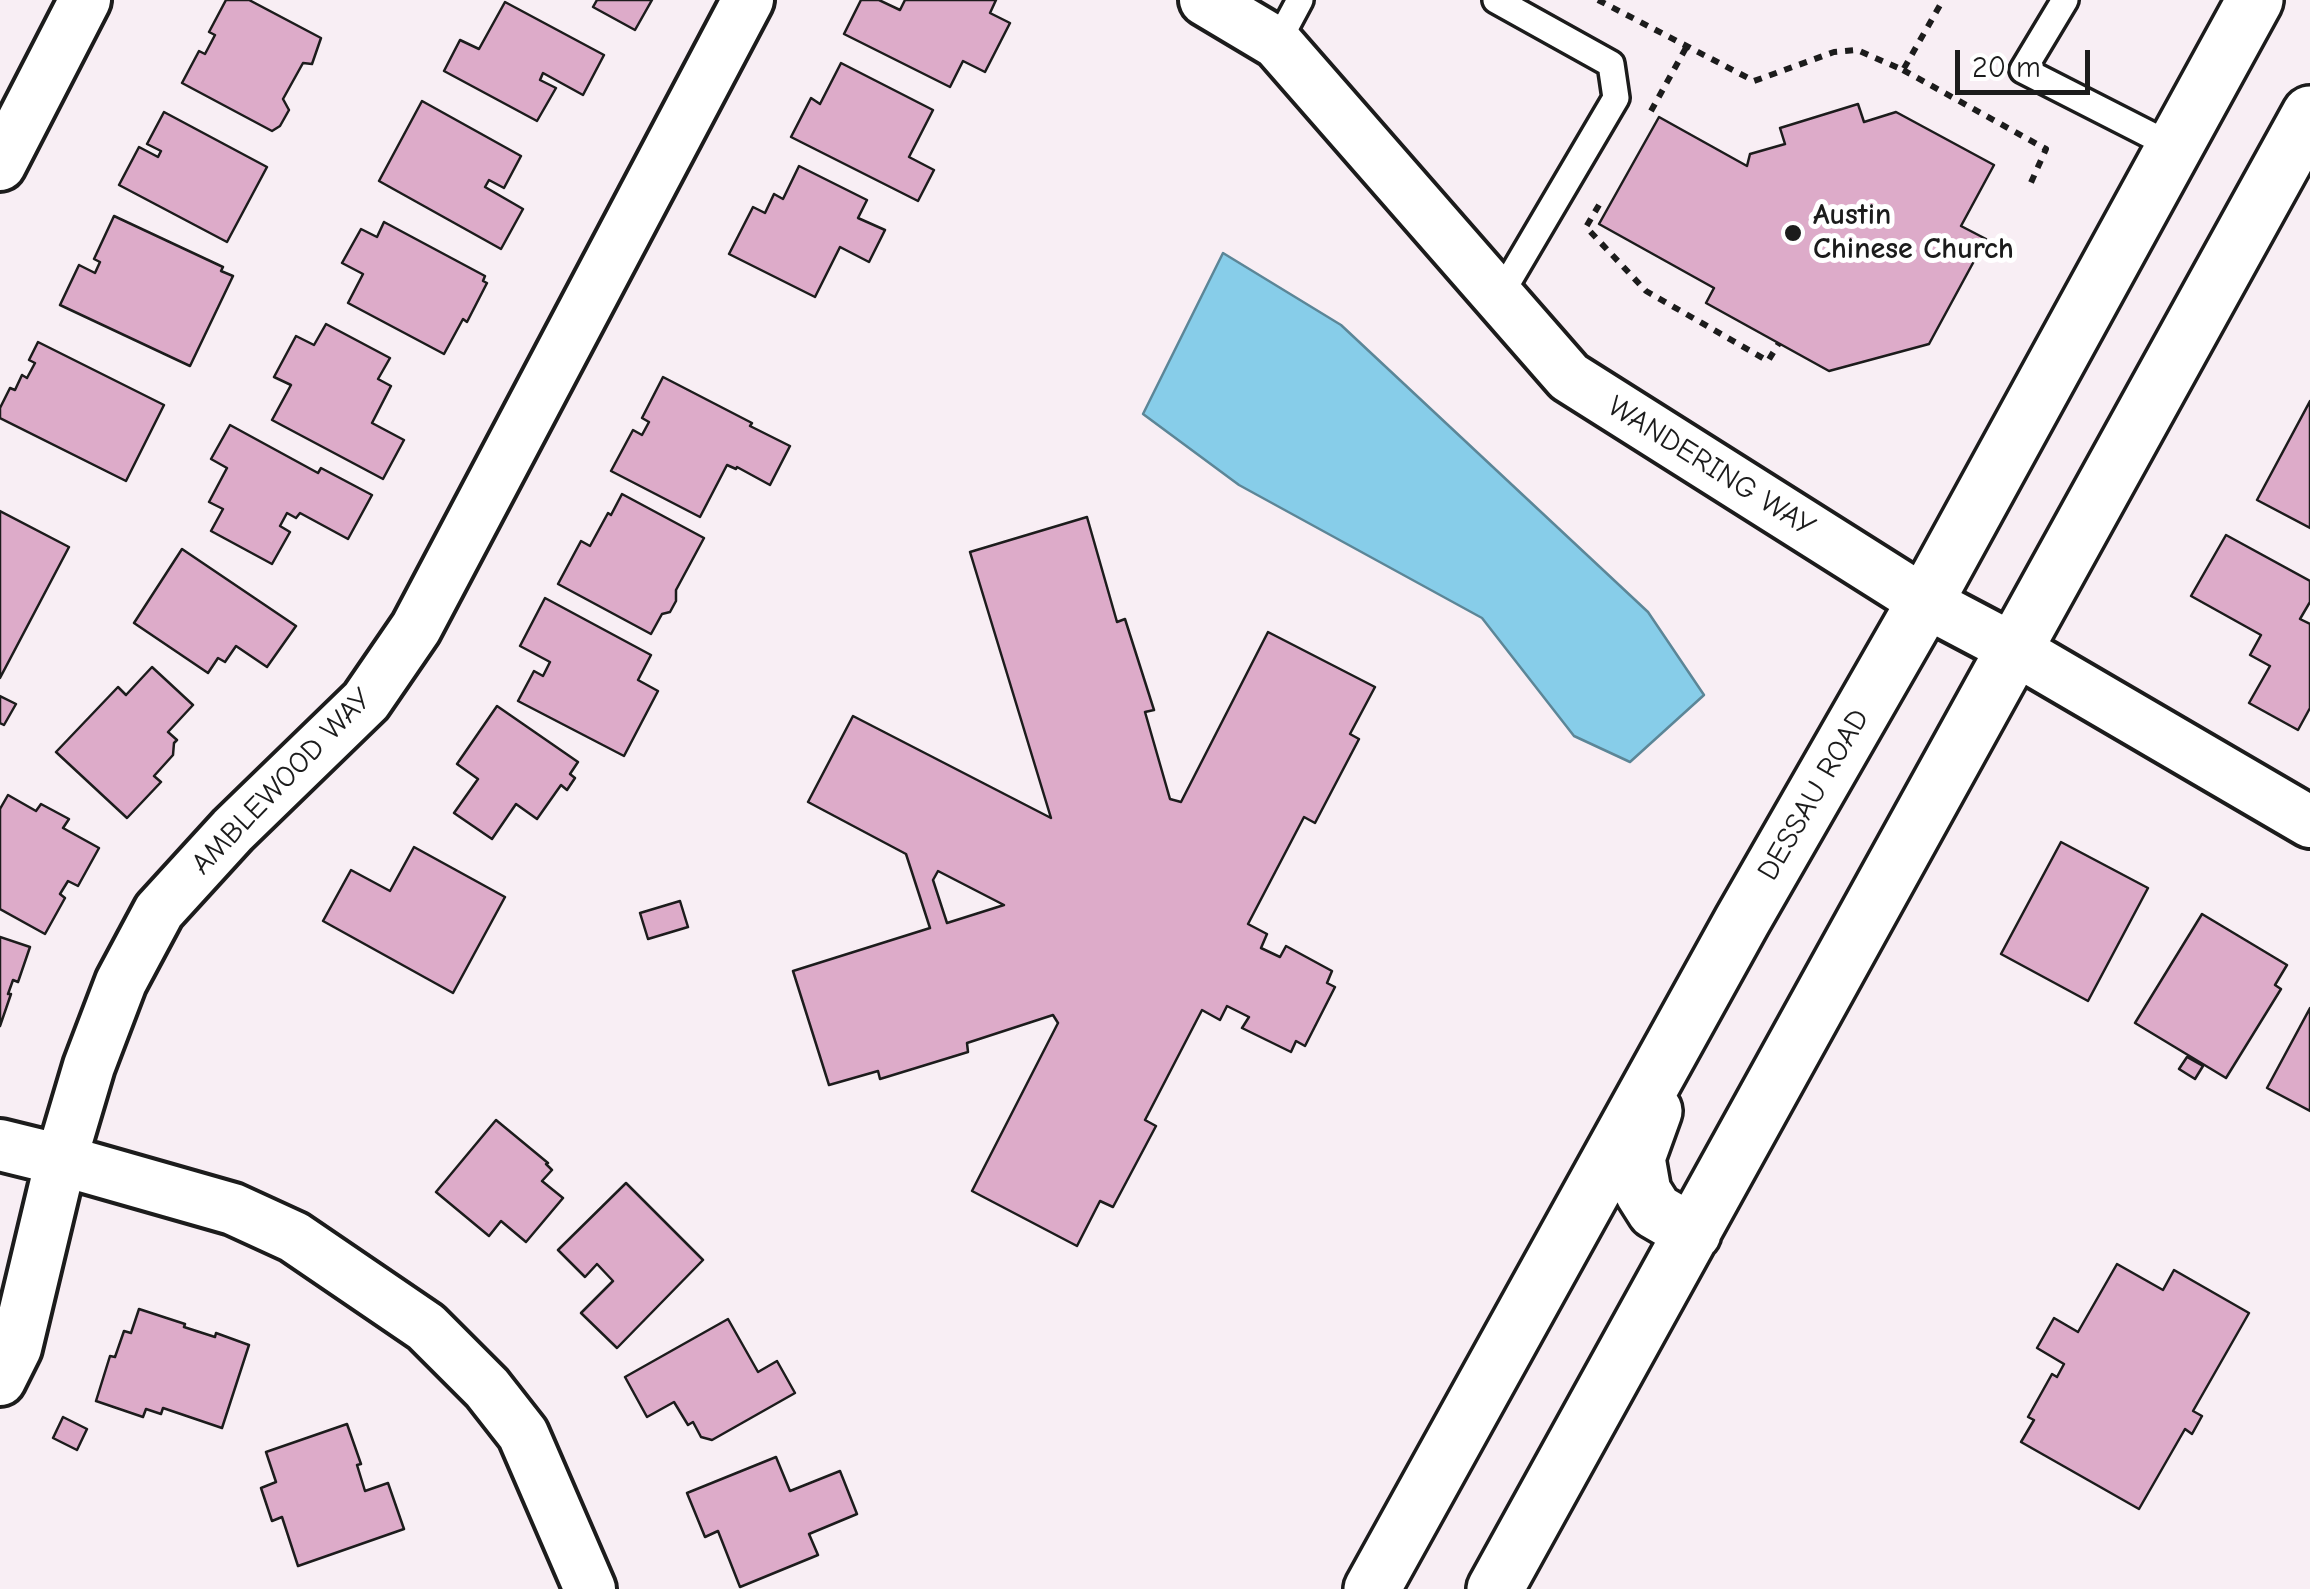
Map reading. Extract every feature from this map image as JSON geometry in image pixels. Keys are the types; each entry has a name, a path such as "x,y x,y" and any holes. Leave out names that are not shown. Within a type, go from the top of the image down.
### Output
{"main road":[{"name":"DESSAU ROAD","path":"1372,1589 1680,1032 1925,602 2255,0"},
{"path":"1494,1589 2310,114"},
{"path":"1680,1032 1637,1158 1642,1192 1655,1211 1693,1233"}],"street":[{"path":"0,165 85,0"},
{"name":"AMBLEWOOD WAY","path":"0,1380 16,1348 88,1066 121,982 159,911 232,830 366,702 416,628 748,0"},
{"name":"WANDERING WAY","path":"1205,0 1289,21 1499,297 1569,377 1925,602 2014,649 2310,822"},
{"path":"0,1145 233,1209 294,1237 426,1328 487,1388 523,1434 590,1589"}],"lane":[{"path":"1496,0 1611,64 1616,98 1499,297"},
{"path":"2065,0 2023,70 2174,146"}],"path":[{"path":"1598,0 1754,80 1834,52 1857,50 1903,70 2046,149 2029,187"},
{"path":"1903,70 1942,0"},
{"path":"1650,112 1687,46"},
{"path":"1604,194 1586,228 1646,291 1768,361 1779,343"}],"water":[{"path":"1223,253 1341,325 1648,612 1704,695 1630,762 1574,736 1482,618 1239,485 1143,414"}],"building":[{"path":"226,0 249,0 321,38 312,64 303,63 283,99 289,110 280,126 272,131 182,83 199,51 205,54 215,35 209,32"},
{"path":"597,0 652,0 635,30 593,7"},
{"path":"861,0 879,0 900,10 905,0 996,0 990,13 1010,23 985,72 963,61 950,87 844,34"},
{"path":"505,2 604,55 583,95 543,73 540,80 556,88 537,121 444,71 460,40 479,49"},
{"path":"841,63 933,110 909,157 934,170 918,201 791,137 811,98 820,104"},
{"path":"422,101 521,156 504,188 489,180 485,187 523,209 501,249 379,181"},
{"name":"Austin Chinese Church","path":"1858,104 1864,122 1896,112 1994,165 1961,226 1986,239 1929,344 1829,371 1706,303 1714,288 1599,224 1659,117 1747,166 1750,154 1785,144 1780,128"},
{"path":"164,112 267,167 227,242 119,185 139,147 158,157 161,151 147,144"},
{"path":"799,166 867,200 858,218 885,230 869,262 840,247 815,297 729,254 753,207 765,213 774,194 783,199"},
{"path":"114,216 223,267 221,271 233,276 190,366 60,305 79,265 95,273 100,262 94,259"},
{"path":"384,222 485,276 483,281 487,283 467,322 463,319 444,354 348,303 363,274 342,263 361,229 377,237"},
{"path":"326,324 390,358 378,379 391,386 372,423 404,440 383,479 272,420 291,385 274,377 296,336 314,345"},
{"path":"38,342 164,405 126,481 0,418 0,408 10,388 15,390 22,375 27,378 35,363 29,360"},
{"path":"663,377 790,446 770,485 727,465 700,517 611,471 633,430 642,435 649,422 642,418"},
{"path":"2310,401 2310,528 2257,500"},
{"path":"230,425 318,473 321,468 372,495 348,539 300,513 296,518 287,513 280,526 290,532 272,564 211,531 223,509 209,502 227,468 211,459"},
{"path":"622,494 704,538 676,590 670,612 662,614 651,634 558,584 581,541 590,546"},
{"path":"0,511 69,547 0,678"},
{"path":"1087,517 1117,622 1125,619 1154,710 1145,712 1170,799 1181,802 1268,632 1375,687 1350,734 1359,739 1315,823 1304,817 1248,924 1267,934 1261,948 1280,957 1286,946 1332,971 1327,983 1335,987 1305,1046 1296,1041 1291,1052 1242,1028 1249,1017 1227,1006 1220,1020 1202,1010 1145,1120 1156,1126 1113,1207 1100,1201 1077,1246 972,1191 1058,1023 1053,1015 967,1043 968,1052 880,1079 878,1071 829,1085 793,971 930,928 906,854 808,802 853,716 1051,818 970,552","holes":["938,871 1004,905 947,923 933,880"]},
{"path":"2226,535 2310,581 2310,602 2300,619 2310,624 2310,708 2298,730 2249,703 2270,666 2250,655 2261,635 2191,596"},
{"path":"182,549 296,626 267,667 236,646 225,662 218,658 208,673 134,623"},
{"path":"545,598 651,655 638,680 658,691 624,756 518,701 534,671 543,676 550,662 520,646"},
{"path":"152,667 193,705 168,732 177,740 173,755 154,776 161,782 127,818 56,752 118,687 126,695"},
{"path":"0,696 16,704 4,725 0,723"},
{"path":"497,706 578,762 570,774 575,778 567,790 561,785 537,819 516,804 492,839 454,813 478,779 457,764"},
{"path":"8,795 36,811 41,804 69,819 63,828 99,848 78,886 68,881 60,894 65,898 45,934 0,909 0,809"},
{"path":"2061,842 2148,888 2088,1001 2001,954"},
{"path":"414,847 505,897 453,993 323,921 351,870 390,891"},
{"path":"680,901 688,927 648,939 640,913"},
{"path":"2202,914 2287,965 2275,985 2281,989 2226,1078 2135,1023"},
{"path":"0,937 30,947 18,982 13,980 0,1026"},
{"path":"2310,1008 2310,1111 2267,1088"},
{"path":"2187,1057 2203,1066 2195,1079 2179,1069"},
{"path":"496,1120 548,1163 552,1170 542,1181 563,1198 526,1242 501,1221 489,1236 436,1192"},
{"path":"626,1183 703,1260 617,1348 581,1313 613,1281 597,1264 585,1277 558,1250"},
{"path":"2117,1264 2163,1290 2174,1270 2249,1313 2193,1411 2202,1416 2192,1434 2185,1429 2139,1509 2021,1442 2034,1420 2028,1417 2052,1374 2057,1377 2064,1364 2037,1348 2054,1318 2078,1332"},
{"path":"139,1309 185,1324 184,1327 249,1345 222,1428 163,1408 161,1414 146,1409 143,1417 96,1401 110,1356 115,1357 124,1331 131,1333"},
{"path":"728,1319 758,1372 777,1361 795,1393 712,1440 701,1437 693,1422 688,1425 674,1402 647,1417 625,1377"},
{"path":"63,1417 87,1429 77,1450 53,1438"},
{"path":"347,1424 361,1464 357,1465 365,1491 388,1483 404,1529 298,1566 282,1517 272,1521 261,1488 276,1482 266,1452"},
{"path":"776,1457 790,1491 840,1471 857,1514 809,1534 818,1555 740,1587 718,1531 705,1537 687,1493"}],"place":[{"name":"Austin Chinese Church","path":"1793,233"}]}
